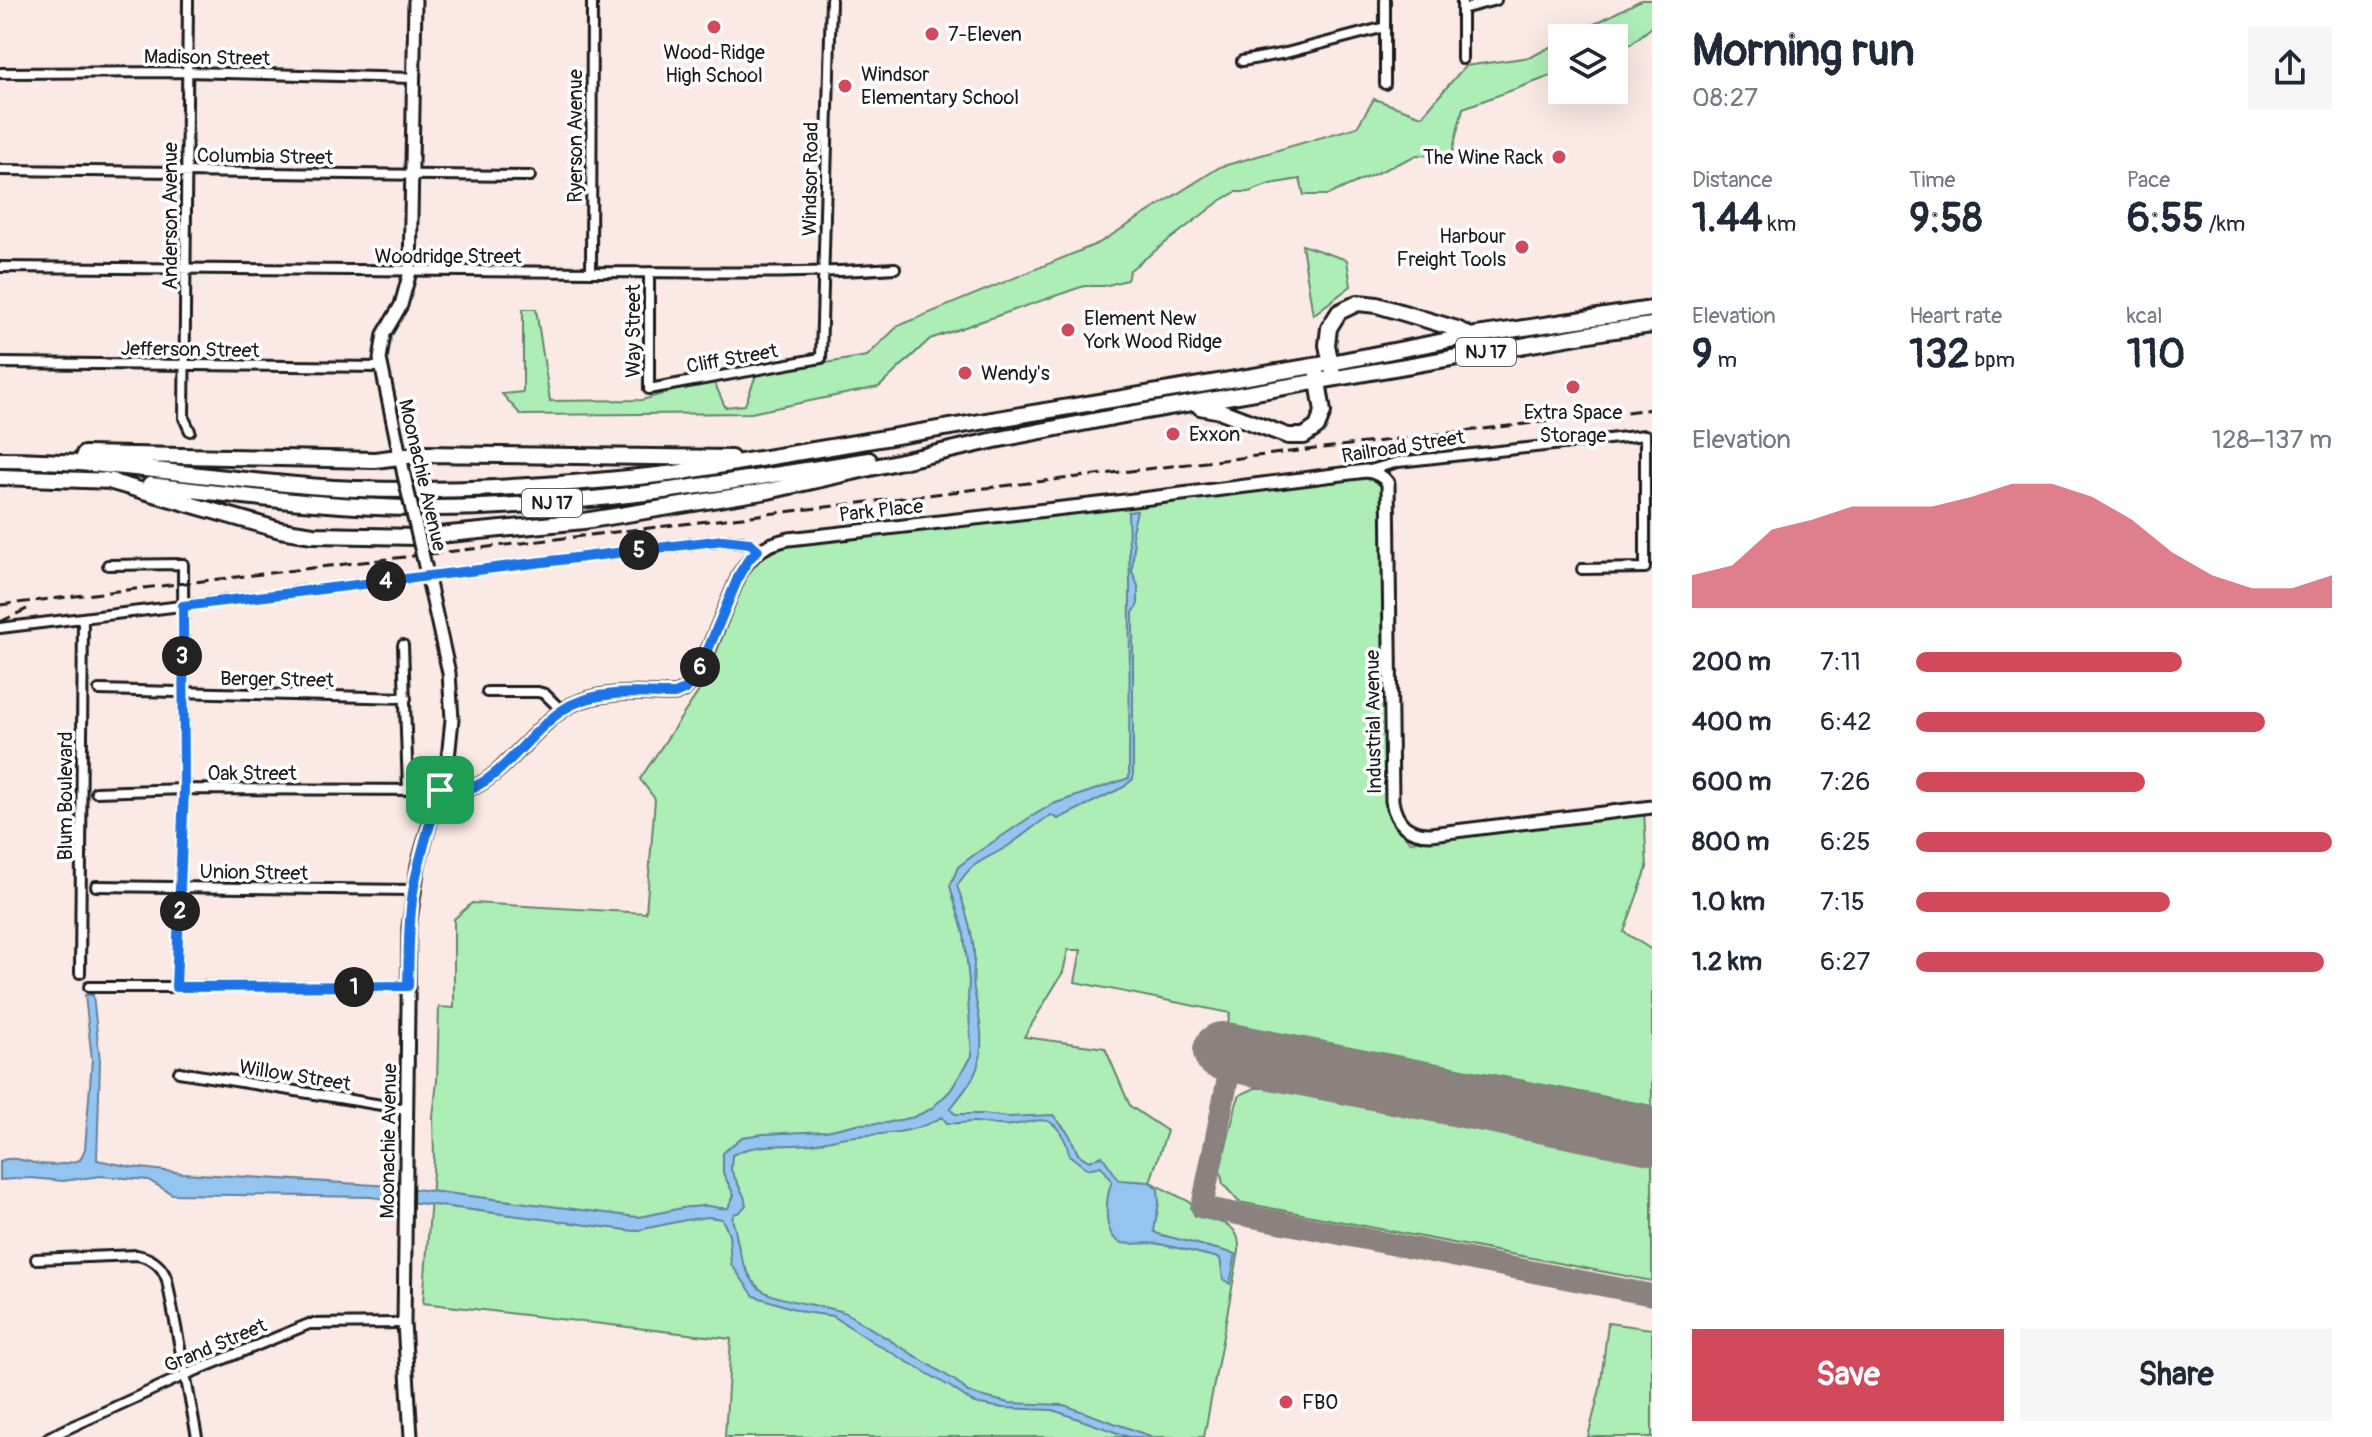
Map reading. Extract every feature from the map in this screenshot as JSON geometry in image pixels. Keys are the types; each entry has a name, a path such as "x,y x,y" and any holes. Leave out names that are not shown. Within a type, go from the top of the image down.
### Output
{"highway":[{"path":"1188,405 1221,411 1288,436 1304,436 1317,427 1323,412 1331,363 1327,337 1333,319 1339,312 1358,303 1377,305 1438,326 1457,329 1470,336"},
{"name":"NJ 17","path":"0,459 75,461 287,484 429,490 600,482 676,473 1331,363 1470,336 1652,309"},
{"name":"NJ 17","path":"0,477 105,480 356,507 488,507 590,500 694,488 995,440 1652,325"},
{"path":"1311,366 1327,380"},
{"path":"105,480 295,533 418,537 584,521 700,504 832,478 995,440"},
{"path":"0,459 70,454 375,460 423,454 720,456 741,461"}],"street":[{"name":"Anderson Avenue","path":"188,0 184,418 190,431"},
{"name":"Moonachie Avenue","path":"411,1437 404,1323 409,927 418,865 451,741 451,692 445,652 380,367 384,334 405,295 410,272 415,0"},
{"name":"Ryerson Avenue","path":"591,272 592,0"},
{"name":"Windsor Road","path":"821,358 831,0"},
{"path":"1385,0 1385,84"},
{"path":"1462,59 1462,5 1496,0"},
{"path":"1242,61 1385,27"},
{"name":"Madison Street","path":"0,73 187,72 413,78"},
{"name":"Columbia Street","path":"0,170 530,176"},
{"name":"Woodridge Street","path":"0,267 823,273 895,268"},
{"name":"Way Street","path":"649,272 649,389"},
{"name":"Cliff Street","path":"649,389 821,358"},
{"name":"Jefferson Street","path":"0,363 380,367"},
{"name":"Railroad Street","path":"1134,500 1366,471 1398,462 1645,435 1645,568 1582,569"},
{"name":"Industrial Avenue","path":"1366,471 1384,477 1388,483 1392,801 1394,812 1403,827 1416,833 1431,834 1652,807"},
{"name":"Park Place","path":"758,550 789,539 1134,500"},
{"path":"0,628 723,540 750,543 758,550 740,573 697,676 684,690 675,694 596,696 562,711 480,784 471,789 440,790"},
{"path":"108,565 183,564 184,789 176,987"},
{"name":"Blum Boulevard","path":"80,973 83,618"},
{"path":"403,645 408,789"},
{"name":"Berger Street","path":"99,690 406,698"},
{"path":"487,692 538,692 545,694 562,711"},
{"name":"Oak Street","path":"96,792 184,789 440,790"},
{"name":"Union Street","path":"96,886 413,890"},
{"path":"89,987 408,986"},
{"name":"Willow Street","path":"179,1072 406,1109"},
{"path":"36,1259 137,1255 153,1260 164,1272 197,1437"},
{"name":"Grand Street","path":"49,1437 185,1375 309,1324 404,1323"}],"green space":[{"path":"1641,0 1652,0 1652,27 1628,46 1628,24 1594,24"},
{"path":"1548,48 1548,77 1463,108 1451,157 1417,155 1328,195 1304,195 1300,179 1270,184 1249,192 1236,192 1130,270 1127,280 1104,286 1084,286 930,339 879,387 751,413 521,415 502,394 523,392 523,309 536,309 550,401 642,400 713,379 725,407 745,405 756,375 867,356 898,326 1099,243 1220,167 1357,127 1374,99 1422,116 1465,66 1531,57"},
{"path":"1302,245 1347,260 1351,286 1313,315"},
{"path":"1375,469 1394,500 1388,816 1410,842 1644,811 1647,868 1624,932 1652,950 1652,1106 1228,1023 1230,1013 1075,982 1081,950 1068,950 1063,972 1024,1037 1105,1048 1130,1106 1167,1131 1150,1182 1192,1203 1195,1216 1226,1224 1236,1233 1239,1241 1204,1437 725,1437 731,1339 423,1303 434,1158 439,1007 454,1008 454,919 472,903 646,913 655,799 640,779 705,682 758,550 771,543"},
{"path":"1255,1088 1652,1163 1652,1281 1239,1202 1223,1184 1220,1170 1237,1102 1240,1095"},
{"path":"1608,1323 1652,1329 1652,1437 1588,1437 1600,1389"}],"water":[{"path":"1137,511 1132,531 1132,571 1138,586 1138,604 1133,613 1133,779 1124,787 1058,819 1051,815 974,866 957,886 973,943 973,984 981,1044 974,1075 950,1109 955,1114 1007,1117 1053,1115 1069,1134 1078,1154 1089,1161 1102,1156 1119,1180 1150,1182 1158,1189 1154,1231 1236,1254 1230,1284 1223,1279 1220,1258 1159,1244 1126,1244 1115,1239 1107,1215 1112,1181 1101,1166 1087,1169 1069,1155 1060,1132 1046,1121 1012,1125 947,1123 942,1117 896,1132 811,1144 751,1148 732,1155 731,1170 746,1205 732,1219 739,1251 750,1277 760,1289 777,1297 846,1313 957,1382 968,1392 1009,1403 1064,1405 1153,1437 1129,1437 1053,1410 1003,1408 974,1403 833,1316 804,1312 754,1296 731,1264 729,1234 722,1219 686,1220 634,1231 371,1197 172,1194 148,1180 101,1176 63,1181 31,1178 0,1180 0,1161 5,1159 50,1165 80,1160 85,1149 92,1060 85,995 93,995 100,1061 97,1160 132,1167 391,1186 637,1217 689,1207 728,1208 734,1195 723,1173 723,1153 742,1137 886,1123 914,1117 931,1109 950,1091 972,1056 964,934 950,886 958,867 1053,804 1129,778 1128,512"}],"taxiway":[{"path":"1233,1053 1202,1207 1652,1295"}],"runway":[{"path":"1222,1051 1652,1136"}],"railway":[{"path":"0,605 1652,409"},
{"path":"0,622 31,607"}],"place":[{"name":"Wood-Ridge High School","path":"714,27"},
{"name":"7-Eleven","path":"932,34"},
{"name":"Windsor Elementary School","path":"845,86"},
{"name":"The Wine Rack","path":"1559,157"},
{"name":"Harbour Freight Tools","path":"1522,247"},
{"name":"Element New York Wood Ridge","path":"1068,330"},
{"name":"Wendy's","path":"965,373"},
{"name":"Extra Space Storage","path":"1573,387"},
{"name":"Exxon","path":"1173,434"},
{"name":"FBO","path":"1286,1402"}],"route":[{"path":"723,540 755,545 758,550 740,573 697,676 684,690 675,694 611,694 586,699 549,720 480,784 471,789 440,790 413,890 408,986 176,987 184,789 183,606 723,540"}]}
